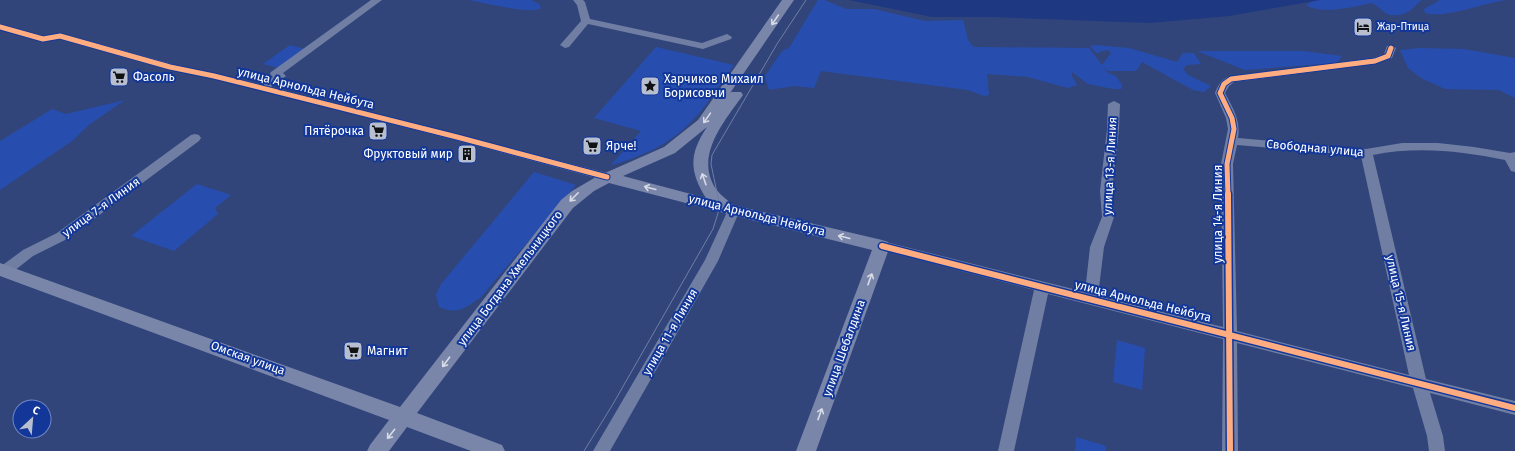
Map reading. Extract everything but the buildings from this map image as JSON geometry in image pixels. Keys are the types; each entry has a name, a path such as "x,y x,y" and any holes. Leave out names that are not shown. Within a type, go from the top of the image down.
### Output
{"main road":[{"path":"731,209 713,197 706,186 700,170 701,153 788,0"},
{"path":"766,41 799,0"},
{"name":"улица Богдана Хмельницкого","path":"377,451 567,204 578,193 592,184 676,146 703,123 766,41"},
{"name":"улица Арнольда Нейбута","path":"607,177 882,246"},
{"name":"улица Шебалдина","path":"806,451 882,246"},
{"name":"Омская улица","path":"2,270 263,364 495,451"}],"street":[{"path":"262,88 280,76 275,74 377,0"},
{"path":"578,0 582,4 586,21"},
{"path":"586,21 703,46 727,37"},
{"path":"565,45 586,21"},
{"name":"улица Арнольда Нейбута","path":"0,27 43,39 60,36 170,67 262,88 457,137 607,177"},
{"name":"улица 14-я Линия","path":"1230,451 1230,334 1227,164 1234,129 1232,118 1220,93 1224,84 1231,79 1375,61 1388,56 1391,48"},
{"name":"улица 13-я Линия","path":"1091,299 1097,247 1108,218 1106,191 1113,129 1114,104"},
{"name":"улица 7-я Линия","path":"2,270 32,250 62,236 195,138"},
{"name":"Свободная улица","path":"1232,141 1366,154 1386,148 1435,146 1472,149 1513,156"},
{"name":"улица 15-я Линия","path":"1366,154 1419,383 1435,436 1437,451"},
{"path":"1513,156 1515,168"},
{"name":"улица 11-я Линия","path":"601,451 711,261 731,209"},
{"name":"улица Арнольда Нейбута","path":"882,246 1515,408"},
{"path":"1006,451 1042,286"}],"shaded area":[{"path":"468,0 531,0 539,4 541,8 536,10 517,9"},
{"path":"818,0 824,0 846,9 874,9 925,21 963,20 968,40 974,47 1089,48 1102,65 1111,53 1108,50 1096,53 1090,46 1095,45 1129,48 1177,62 1183,53 1194,53 1201,64 1187,65 1183,69 1188,75 1211,86 1204,92 1193,90 1142,62 1136,71 1108,71 1103,67 1108,73 1116,76 1122,85 1121,89 1088,84 1072,72 1072,76 1077,85 1068,88 1028,77 987,74 989,95 984,96 968,90 821,71 814,88 794,86 769,90 765,76 782,51 789,48"},
{"path":"849,0 1320,0 1229,16 1150,23 991,17 932,17"},
{"path":"1315,0 1423,0 1408,12 1390,15 1371,3 1329,10 1312,8 1306,5"},
{"path":"1440,0 1508,0 1444,14 1425,13 1424,9"},
{"path":"290,45 305,49 279,68 263,64"},
{"path":"656,47 734,65 700,112 679,133 670,140 641,155 611,165 641,131 594,118"},
{"path":"1419,48 1464,49 1515,58 1515,98 1499,90 1445,89 1421,78 1408,68 1400,50"},
{"path":"1197,51 1303,51 1342,56 1337,63 1245,70"},
{"path":"125,100 90,124 72,141 0,190 0,141 52,109 66,114"},
{"path":"534,172 576,185 481,297 461,309 451,310 439,307 436,295 441,284"},
{"path":"197,184 231,195 215,208 218,214 174,251 131,236"},
{"path":"1117,340 1145,348 1142,390 1113,382"},
{"path":"1076,437 1106,446 1106,451 1075,451"}],"tram line":[{"path":"584,451 613,404 713,229 720,207 711,164 712,155 777,44 806,0"}],"cycle path":[{"path":"0,27 43,39 60,36 170,67 214,76 457,137 607,177"},
{"path":"1230,451 1230,334 1227,164 1234,129 1232,118 1220,93 1224,84 1231,79 1375,61 1388,56 1391,48"},
{"path":"882,246 1515,408"}],"place":[{"name":"Жар-Птица","path":"1363,27"},
{"name":"Фасоль","path":"119,77"},
{"name":"Харчиков Михаил Борисовчи","path":"650,86"},
{"name":"Пятёрочка","path":"378,131"},
{"name":"Ярче!","path":"592,146"},
{"name":"Фруктовый мир","path":"467,154"},
{"name":"Магнит","path":"353,351"}]}
